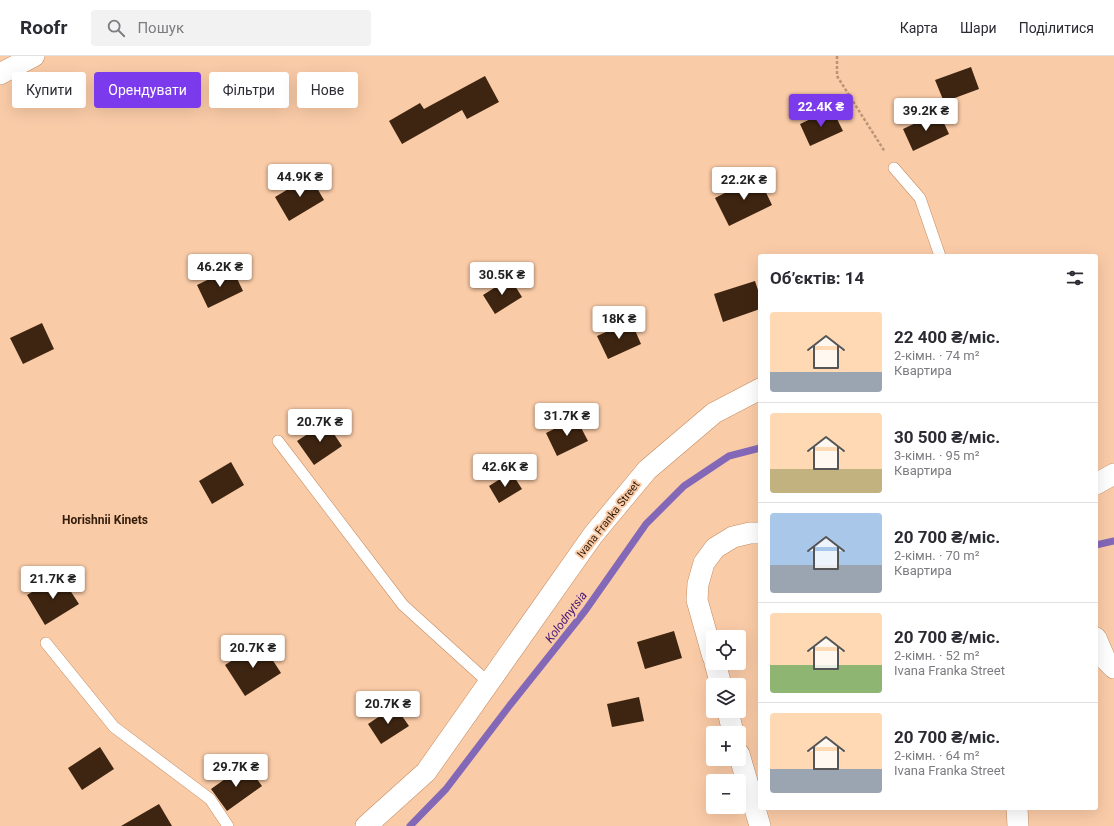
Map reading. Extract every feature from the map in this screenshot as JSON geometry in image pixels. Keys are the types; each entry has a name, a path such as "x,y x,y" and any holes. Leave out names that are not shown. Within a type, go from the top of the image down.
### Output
{"street":[{"path":"0,74 34,56"},
{"name":"Ivana Franka Street","path":"366,826 426,772 593,535 647,470 714,413 758,390"},
{"path":"1098,483 1114,474"},
{"path":"706,632 697,600 698,584 704,563 715,548 733,536 758,533"},
{"path":"1098,643 1105,659 1114,668"},
{"path":"742,766 760,826"},
{"path":"1016,810 1018,826"}],"lane":[{"path":"894,168 920,198 939,254"},
{"path":"278,441 404,605 489,683"},
{"path":"46,643 114,727 210,799 228,826"}],"path":[{"path":"837,56 837,76 894,168"}],"building":[{"path":"971,67 979,89 944,102 935,80"},
{"path":"485,76 499,102 467,119 462,110 402,144 389,121 420,103 424,109"},
{"path":"832,109 843,131 810,146 800,124"},
{"path":"939,112 949,134 913,151 903,129"},
{"path":"310,176 324,200 289,221 275,197"},
{"path":"758,176 772,205 729,226 715,198"},
{"path":"232,268 243,291 208,308 197,285"},
{"path":"510,278 522,297 495,314 483,295"},
{"path":"755,281 758,290 758,310 723,322 714,294"},
{"path":"631,321 641,344 608,359 597,336"},
{"path":"42,323 54,349 23,364 10,338"},
{"path":"576,418 588,441 557,456 546,433"},
{"path":"326,422 342,446 314,465 297,441"},
{"path":"231,462 244,485 212,504 199,481"},
{"path":"511,472 522,489 499,503 489,486"},
{"path":"60,575 79,604 45,625 27,595"},
{"path":"674,631 682,658 645,669 637,642"},
{"path":"261,642 281,673 245,696 225,665"},
{"path":"639,697 644,721 612,727 607,704"},
{"path":"395,706 409,726 381,744 368,724"},
{"path":"100,747 114,769 82,790 68,768"},
{"path":"246,764 262,786 227,811 211,789"},
{"path":"159,804 172,826 121,826"}],"waterway":[{"name":"Kolodnytsia","path":"410,826 446,789 510,705 585,611 646,524 684,486 729,456 758,449"},
{"name":"Kolodnytsia","path":"1098,545 1114,541"}],"district":[{"name":"Horishnii Kinets","path":"105,520"}]}
